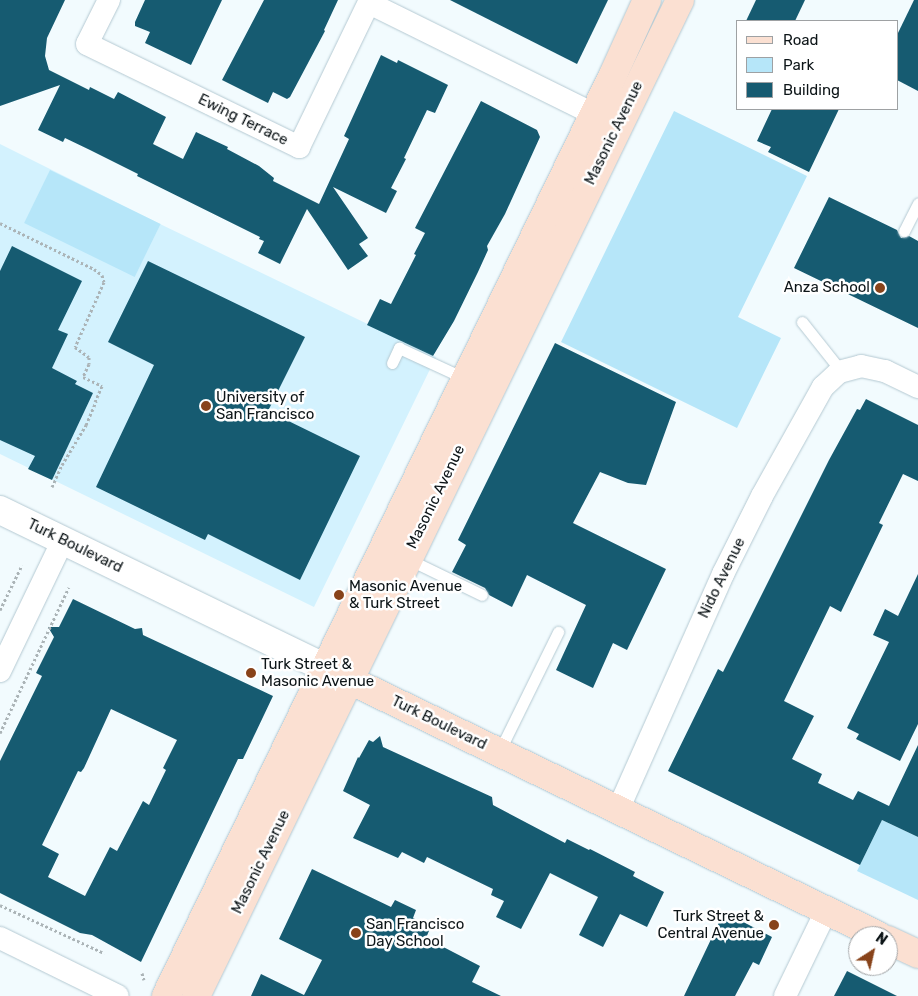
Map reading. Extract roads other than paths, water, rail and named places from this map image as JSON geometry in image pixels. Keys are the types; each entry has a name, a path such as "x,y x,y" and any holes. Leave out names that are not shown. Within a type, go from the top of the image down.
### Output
{"main road":[{"name":"Masonic Avenue","path":"166,996 594,114 647,0"},
{"name":"Masonic Avenue","path":"196,996 407,558 680,0"},
{"name":"Turk Boulevard","path":"325,668 858,926"},
{"path":"898,945 918,954"}],"street":[{"name":"Ewing Terrace","path":"108,0 87,44 299,147 370,2 618,126"},
{"path":"847,369 873,366 918,387"},
{"name":"Nido Avenue","path":"618,810 704,614 754,511 823,388 830,378 847,369"},
{"name":"Turk Boulevard","path":"0,510 325,668"},
{"path":"0,671 63,540"},
{"path":"785,996 826,911"},
{"path":"0,938 118,996"}],"lane":[{"path":"904,232 918,203"},
{"path":"802,322 847,369"},
{"path":"392,363 399,348 466,379"},
{"path":"407,558 482,595"},
{"path":"499,752 558,632"}],"place":[{"name":"Anza School","path":"880,288"},
{"name":"University of San Francisco","path":"206,406"},
{"name":"Masonic Avenue & Turk Street","path":"339,595"},
{"name":"Turk Street & Masonic Avenue","path":"251,673"},
{"name":"Turk Street & Central Avenue","path":"774,925"},
{"name":"San Francisco Day School","path":"356,933"}]}
